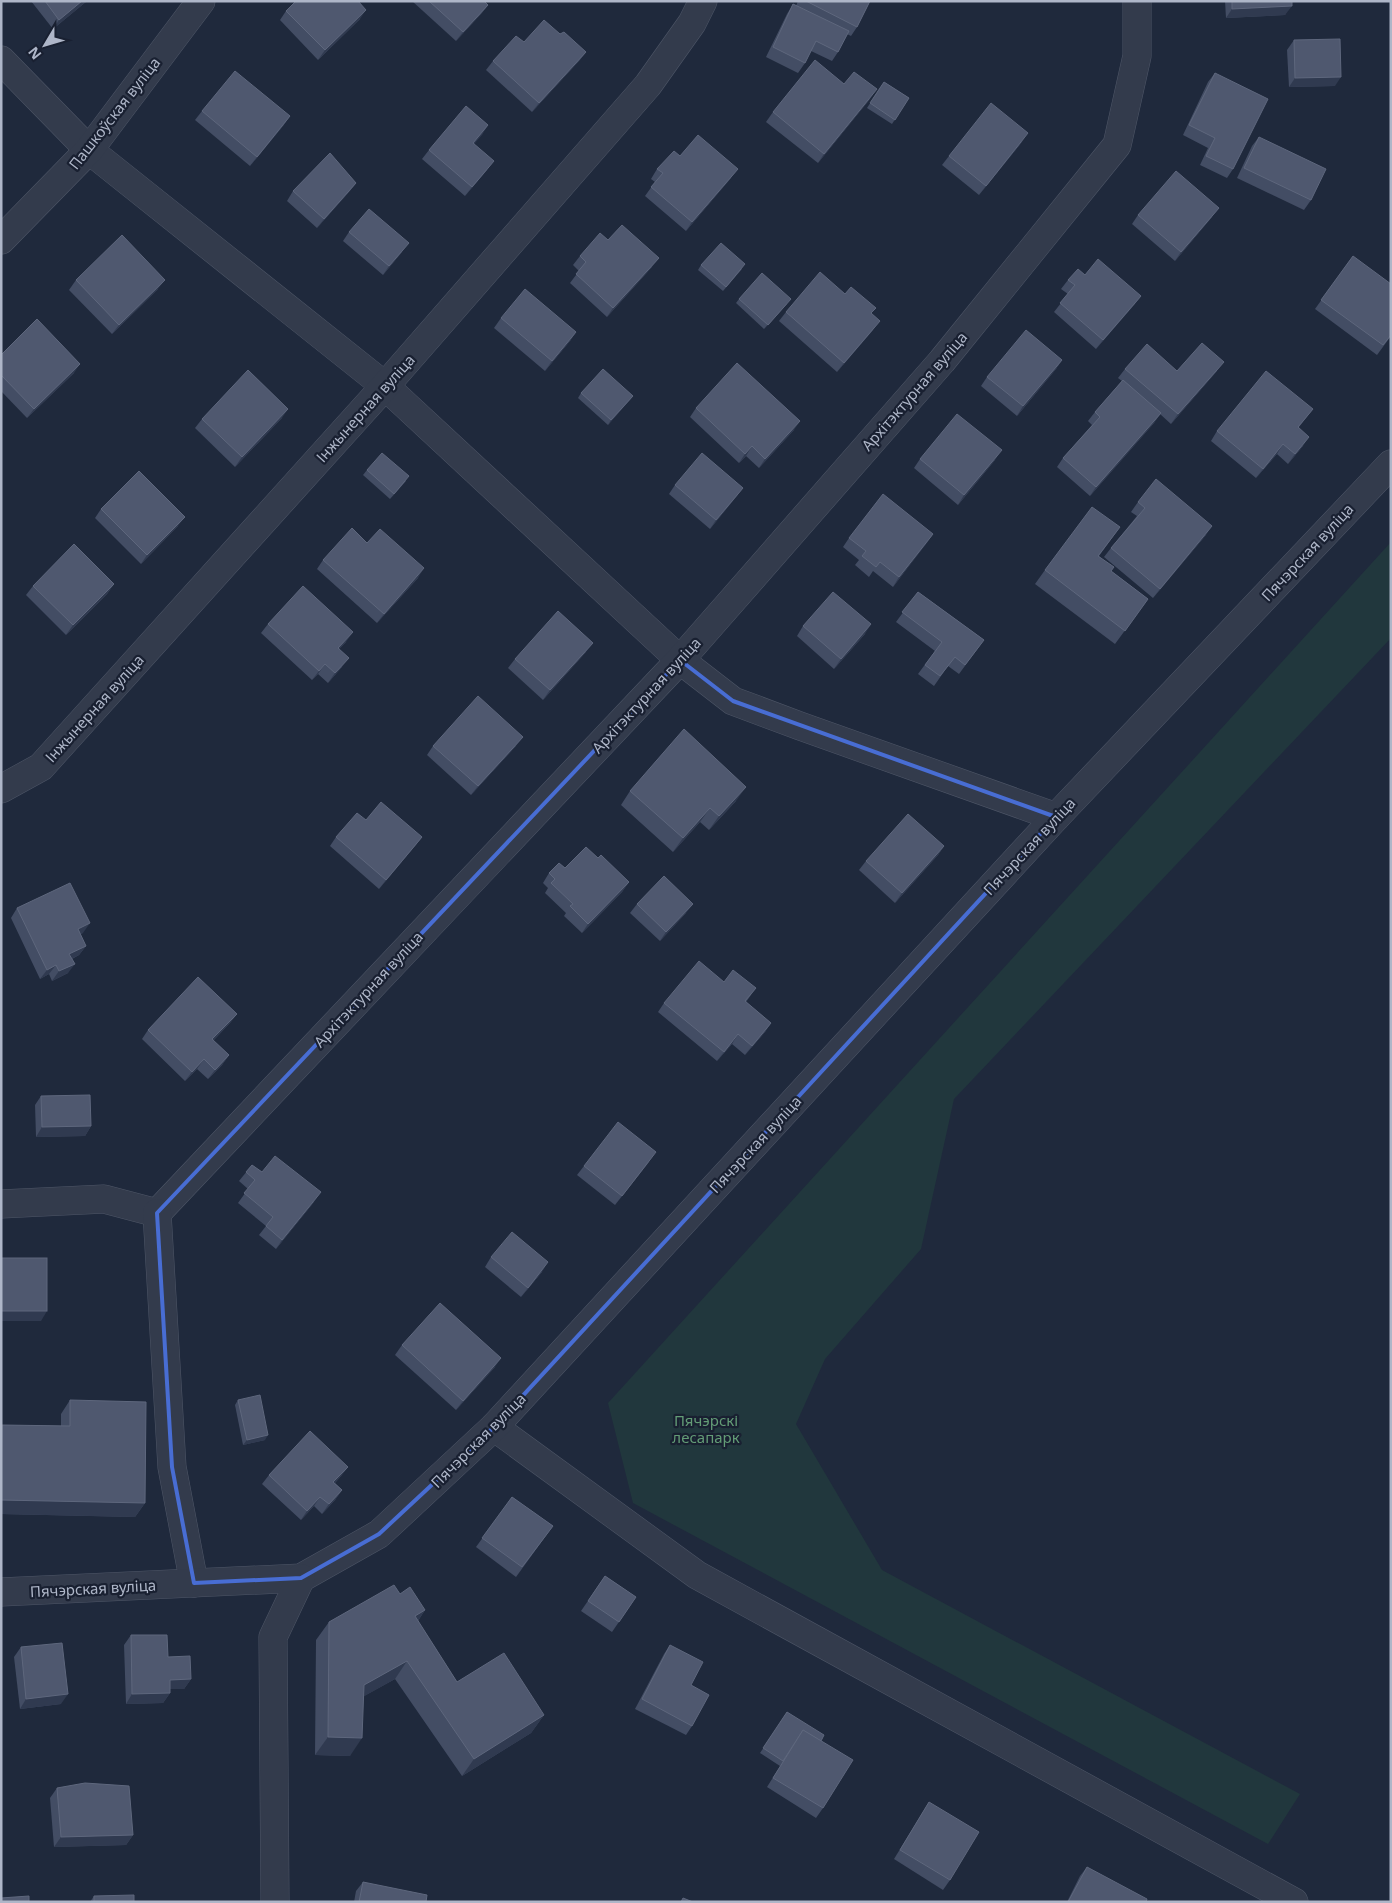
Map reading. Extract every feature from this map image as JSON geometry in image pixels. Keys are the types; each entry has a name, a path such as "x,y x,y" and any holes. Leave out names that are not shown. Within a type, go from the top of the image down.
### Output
{"street":[{"name":"Пашкоўская вуліца","path":"1,240 89,150 201,1"},
{"name":"Інжынерная вуліца","path":"1,789 41,767 385,386 648,85 692,23 703,1"},
{"name":"Архітэктурная вуліца","path":"157,1213 680,660 942,361 1117,145 1137,56 1136,1"},
{"path":"1,60 89,150 385,386 680,660 733,701 1056,817"},
{"name":"Пячэрская вуліца","path":"1,1592 301,1578 379,1534 494,1427 1056,817 1391,464"},
{"path":"1,1204 104,1199 157,1213 172,1467 194,1583"},
{"path":"494,1427 697,1575 1294,1902"},
{"path":"275,1902 273,1637 301,1578"}],"highlighted area":[{"path":"680,660 733,701 1056,817 494,1427 379,1534 301,1578 194,1583 172,1467 157,1213"}],"green space":[{"name":"Пячэрскі лесапарк","path":"1391,542 1391,638 954,1099 921,1249 825,1359 796,1424 882,1570 1300,1794 1268,1844 633,1503 608,1403"}],"building":[{"path":"45,1 82,1 59,20"},
{"path":"296,1 358,1 366,10 325,50 286,11"},
{"path":"429,1 484,1 488,5 463,32"},
{"path":"806,1 870,1 857,27"},
{"path":"1232,1 1292,1 1292,6 1232,9"},
{"path":"793,4 849,31 838,52 816,41 805,63 773,47"},
{"path":"544,20 560,34 564,32 586,52 539,103 493,61 516,36 524,42"},
{"path":"1340,39 1341,77 1295,78 1294,40"},
{"path":"815,60 844,84 854,72 877,89 824,154 773,112"},
{"path":"235,71 290,116 257,157 202,111"},
{"path":"1215,73 1268,99 1233,169 1206,156 1215,138 1189,125"},
{"path":"884,82 909,98 895,120 870,103"},
{"path":"991,103 1028,133 986,186 949,156"},
{"path":"466,106 488,125 473,143 494,161 472,187 429,150"},
{"path":"698,135 738,169 692,222 651,187 663,173 657,169 674,151 680,156"},
{"path":"1259,137 1326,169 1311,200 1244,168"},
{"path":"330,153 356,183 324,219 293,191"},
{"path":"1176,171 1219,208 1181,252 1138,215"},
{"path":"369,209 409,243 389,266 349,232"},
{"path":"622,225 659,258 613,308 576,274 586,262 580,256 600,233 608,240"},
{"path":"122,235 165,280 119,325 76,280"},
{"path":"721,243 745,264 726,287 701,265"},
{"path":"1353,256 1391,284 1391,335 1383,345 1321,300"},
{"path":"1098,259 1141,296 1103,340 1060,303 1075,285 1068,280 1078,269 1085,275"},
{"path":"820,272 845,294 851,287 876,308 871,313 880,321 844,363 786,312"},
{"path":"762,273 791,299 768,325 739,299"},
{"path":"525,289 576,332 552,361 501,318"},
{"path":"37,319 80,364 34,409 1,375 1,355"},
{"path":"1026,330 1062,360 1023,406 987,377"},
{"path":"1202,343 1224,362 1178,414 1125,369 1147,344 1177,371"},
{"path":"737,363 800,421 765,459 752,446 745,454 696,408"},
{"path":"603,369 633,396 611,420 581,393"},
{"path":"248,370 288,409 242,457 202,419"},
{"path":"1266,371 1313,409 1298,427 1309,437 1295,454 1283,444 1263,469 1217,431"},
{"path":"1123,380 1161,413 1096,487 1063,458 1100,417 1095,412"},
{"path":"957,414 1002,450 964,495 920,459"},
{"path":"382,453 409,476 394,494 367,470"},
{"path":"702,453 743,488 716,520 675,485"},
{"path":"139,471 185,517 147,555 101,509"},
{"path":"1156,479 1212,526 1160,589 1111,548 1145,508 1138,502"},
{"path":"883,494 933,534 899,577 880,562 876,567 862,556 866,551 849,538"},
{"path":"1092,507 1120,527 1098,556 1114,567 1111,571 1148,599 1125,631 1045,570"},
{"path":"352,528 367,543 380,529 424,568 384,614 323,560"},
{"path":"74,544 114,584 73,625 33,586"},
{"path":"303,586 353,632 338,648 349,658 335,673 325,664 319,671 268,624"},
{"path":"833,592 871,624 841,659 803,626"},
{"path":"918,592 984,640 965,665 955,657 940,676 925,665 942,642 902,612"},
{"path":"558,611 593,643 550,690 515,659"},
{"path":"478,696 523,737 478,786 433,746"},
{"path":"684,729 746,787 719,816 710,808 683,838 630,791"},
{"path":"381,802 422,837 386,880 336,837 357,813 366,820"},
{"path":"908,814 944,846 902,893 866,861"},
{"path":"586,847 598,858 601,855 629,882 588,924 570,906 573,904 551,883 555,879 549,873 559,863 565,868"},
{"path":"664,876 693,904 666,932 637,904"},
{"path":"70,883 90,923 78,929 86,946 69,954 75,964 59,971 56,965 47,970 17,908"},
{"path":"699,961 724,982 733,970 756,988 745,1001 771,1023 752,1046 738,1034 724,1052 664,1003"},
{"path":"198,977 237,1014 212,1039 229,1055 215,1070 204,1059 192,1072 148,1030"},
{"path":"90,1095 91,1126 42,1127 41,1096"},
{"path":"618,1122 656,1152 622,1196 584,1166"},
{"path":"275,1156 321,1192 282,1240 266,1226 273,1217 244,1193 255,1180 246,1172 252,1165 262,1172"},
{"path":"512,1232 548,1262 528,1288 491,1257"},
{"path":"1,1258 47,1258 47,1311 1,1311"},
{"path":"440,1303 501,1358 463,1401 402,1345"},
{"path":"260,1395 268,1435 247,1440 238,1400"},
{"path":"70,1400 146,1402 145,1503 1,1500 2,1425 70,1426"},
{"path":"310,1431 348,1467 333,1482 342,1490 329,1504 320,1497 307,1511 269,1475"},
{"path":"512,1497 553,1526 522,1567 482,1538"},
{"path":"605,1576 636,1597 619,1622 588,1601"},
{"path":"394,1585 400,1594 410,1587 425,1610 415,1616 457,1682 504,1653 544,1715 474,1759 407,1661 364,1685 362,1738 328,1737 329,1622"},
{"path":"131,1635 167,1635 168,1657 190,1656 191,1679 170,1680 170,1693 132,1694"},
{"path":"62,1643 68,1694 26,1699 21,1647"},
{"path":"670,1645 703,1662 691,1685 709,1695 692,1726 642,1699"},
{"path":"787,1712 824,1735 821,1741 803,1730 783,1761 763,1748"},
{"path":"803,1730 853,1760 823,1808 773,1778"},
{"path":"85,1783 129,1786 133,1835 61,1837 57,1788"},
{"path":"929,1802 979,1832 950,1880 900,1850"},
{"path":"1087,1867 1147,1899 1146,1902 1068,1902"},
{"path":"363,1882 427,1895 426,1902 359,1902"},
{"path":"134,1895 134,1902 94,1902 94,1896"},
{"path":"29,1896 29,1902 1,1902 1,1898"},
{"path":"683,1898 693,1902 681,1902"}]}
